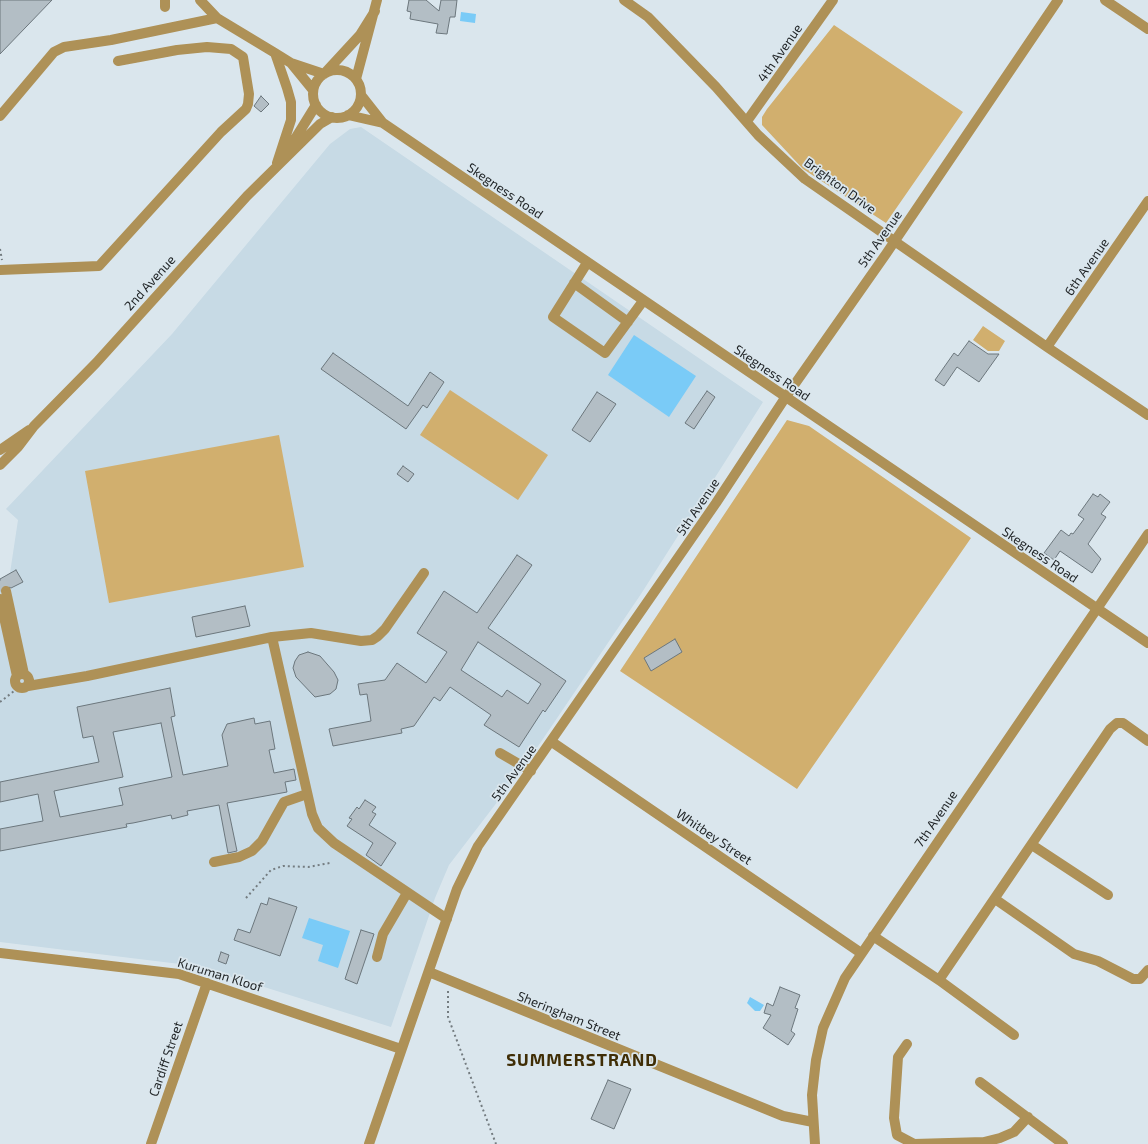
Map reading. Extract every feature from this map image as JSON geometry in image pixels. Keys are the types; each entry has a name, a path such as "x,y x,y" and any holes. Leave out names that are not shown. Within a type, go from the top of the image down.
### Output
{"street":[{"path":"200,0 217,18 291,63 324,74 337,70 344,71 356,79"},
{"path":"291,63 313,90 316,105 322,113 332,117 348,115 357,106 361,95 356,79 377,0"},
{"name":"Brighton Drive","path":"624,0 648,17 768,144 805,179 1047,347 1148,415"},
{"name":"4th Avenue","path":"747,121 833,0"},
{"name":"5th Avenue","path":"369,1144 447,919 471,859 716,504 785,398 895,241 1058,0"},
{"path":"1105,0 1148,29"},
{"path":"313,90 317,81 360,35 375,11"},
{"path":"0,116 54,52 64,47 110,40 217,18"},
{"path":"0,270 98,266 221,132 246,109 248,104 249,94 242,57 231,49 207,47 184,49 118,61"},
{"path":"275,53 289,95 291,120 275,166"},
{"name":"Skegness Road","path":"361,95 382,123 1148,643"},
{"name":"2nd Avenue","path":"284,157 316,105"},
{"name":"Skegness Road","path":"348,115 382,123"},
{"name":"2nd Avenue","path":"0,465 18,447 34,426 96,363 275,166 320,124 332,117"},
{"name":"6th Avenue","path":"1047,347 1148,201"},
{"path":"587,262 553,317 605,353 643,301"},
{"path":"574,283 628,322"},
{"name":"2nd Avenue","path":"0,450 34,426"},
{"name":"7th Avenue","path":"815,1144 812,1095 814,1070 823,1028 840,988 861,953 1148,534"},
{"path":"23,687 87,676 272,637 311,633 361,641 372,640 385,629 424,573"},
{"path":"3,599 21,675 29,679 23,687"},
{"path":"272,637 316,824 327,838 447,919"},
{"path":"939,980 1114,725 1123,723 1148,741"},
{"name":"Whitbey Street","path":"552,742 861,953"},
{"path":"500,753 531,771"},
{"path":"214,862 238,857 252,851 262,841 284,802 308,794"},
{"path":"1032,845 1108,895"},
{"path":"377,957 383,934 407,893"},
{"path":"995,899 1074,954 1098,962 1133,980 1140,979 1148,970"},
{"path":"873,936 939,980 1014,1035"},
{"name":"Kuruman Kloof","path":"0,953 179,974 402,1049"},
{"name":"Sheringham Street","path":"429,972 783,1116 813,1122"},
{"name":"Cardiff Street","path":"151,1144 207,983"},
{"path":"907,1044 898,1057 894,1118 897,1135 914,1144 984,1143 1014,1132 1028,1117"},
{"path":"980,1082 1063,1144"}],"path":[{"path":"0,702 23,687"},
{"path":"246,898 271,870 282,866 308,867 330,863"},
{"path":"447,980 449,1002 448,1017 496,1144"}],"shaded area":[{"path":"834,25 963,112 886,223 803,169 762,125 762,117 767,109"},
{"path":"361,127 763,402 641,594 524,767 449,865 435,898 391,1027 242,980 188,965 0,942 0,579 10,573 18,520 6,509 172,334 330,144 350,129"},
{"path":"983,326 1005,341 999,351 988,351 973,340"},
{"path":"450,390 548,455 518,500 420,435"},
{"path":"787,420 809,426 971,538 797,789 620,671"},
{"path":"279,435 304,567 109,603 85,471"}],"water":[{"path":"461,12 476,14 475,23 460,21"},
{"path":"634,335 696,376 669,417 608,375"},
{"path":"309,918 350,931 338,968 318,961 323,945 302,938"},
{"path":"750,997 764,1005 760,1011 755,1011 747,1003"}],"building":[{"path":"0,0 52,0 0,54"},
{"path":"409,0 426,0 439,11 441,0 457,0 455,17 450,17 447,34 436,33 438,24 410,19 411,12 407,11"},
{"path":"261,96 269,104 261,112 254,106"},
{"path":"969,341 988,354 999,354 979,382 957,367 944,386 935,380 954,353 958,356"},
{"path":"333,353 408,406 430,372 444,382 427,408 423,405 406,429 321,369"},
{"path":"707,391 715,397 694,429 685,423"},
{"path":"597,392 616,404 590,442 572,430"},
{"path":"403,466 414,474 408,482 397,474"},
{"path":"1093,494 1098,497 1100,494 1110,502 1101,514 1106,517 1088,544 1101,559 1092,573 1060,551 1054,560 1044,553 1061,530 1069,536 1071,533 1073,534 1084,519 1078,515"},
{"path":"517,555 532,565 488,628 566,681 545,712 543,710 519,747 484,725 491,715 450,687 440,701 434,697 414,726 401,729 402,733 333,746 329,729 371,721 367,694 360,695 358,684 385,680 397,663 426,683 447,652 417,633 444,591 477,613","holes":["478,642 541,684 528,704 507,690 502,697 461,670"]},
{"path":"16,570 23,582 11,588 4,585 0,589 0,579"},
{"path":"245,606 250,626 196,637 192,617"},
{"path":"675,639 682,652 651,671 644,658"},
{"path":"308,652 320,656 334,672 338,680 336,689 330,694 315,697 296,677 293,668 295,661 299,655"},
{"path":"170,688 175,716 171,717 183,775 228,766 222,735 227,724 254,718 255,724 270,721 275,749 269,750 274,773 294,769 296,780 285,782 287,792 227,803 237,851 228,853 219,805 187,811 188,815 172,819 171,815 126,824 127,827 0,851 0,829 43,821 38,794 0,802 0,782 99,762 93,736 83,738 77,707","holes":["161,723 172,777 119,788 123,805 60,817 54,791 123,777 113,732"]},
{"path":"365,800 376,807 372,812 376,814 369,825 396,843 381,866 366,855 373,843 347,826 352,819 349,818 357,807 359,809"},
{"path":"269,898 297,907 280,956 234,940 238,929 250,933 261,903 267,905"},
{"path":"361,930 374,934 357,984 345,979"},
{"path":"221,952 229,955 226,964 218,961"},
{"path":"780,987 800,995 795,1008 798,1009 791,1031 795,1034 788,1045 763,1028 771,1015 764,1013 767,1003 773,1006"},
{"path":"608,1080 631,1089 614,1129 591,1119"}],"tunnel":[{"path":"0,581 6,591"}],"district":[{"name":"SUMMERSTRAND","path":"582,1060"}]}
